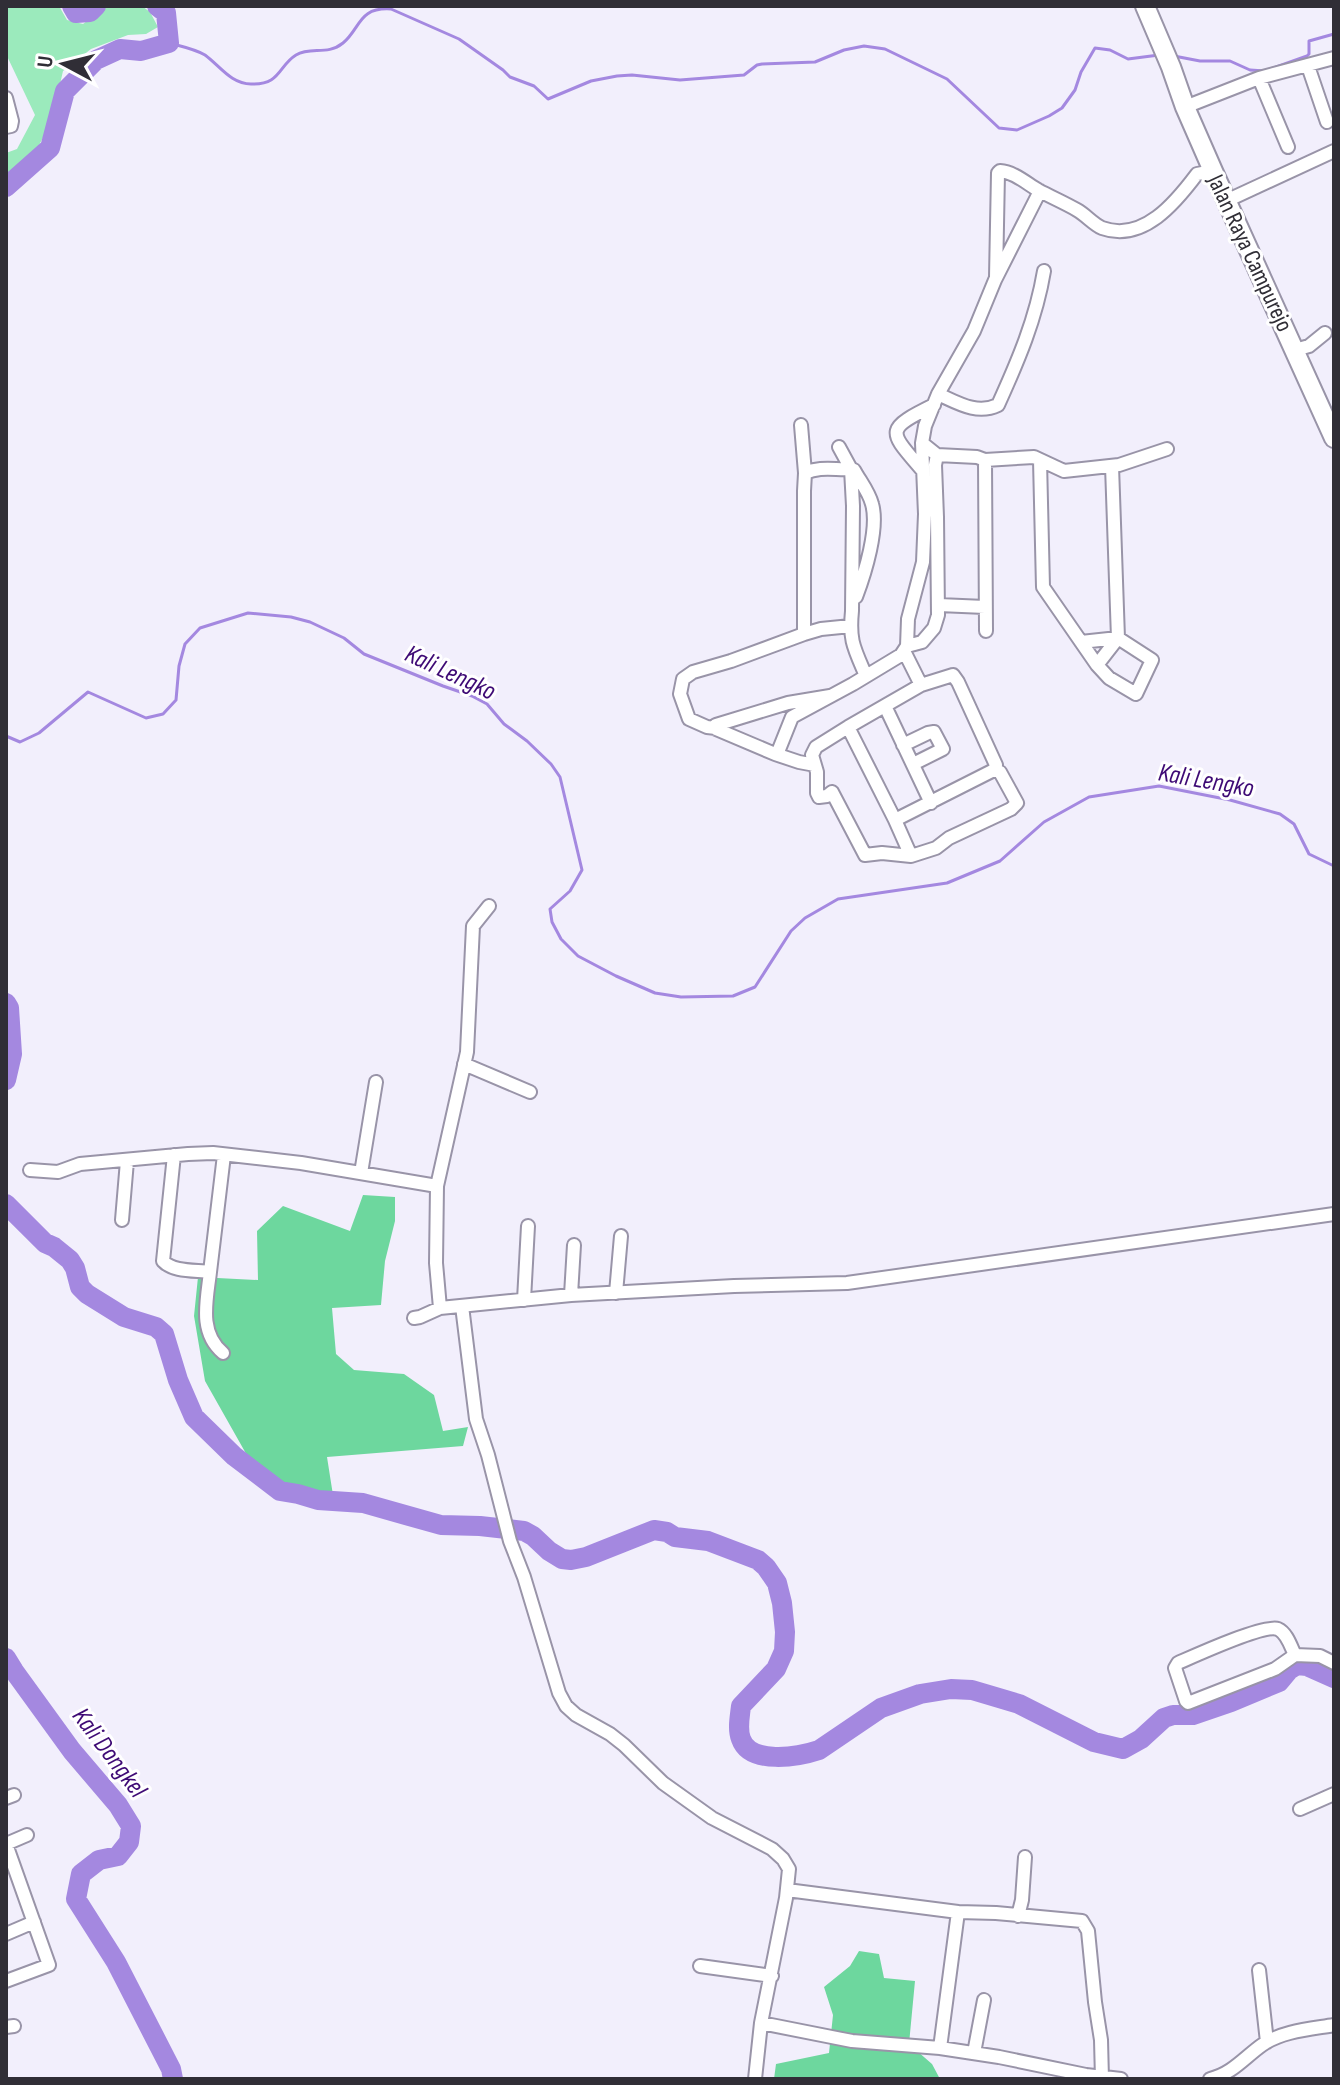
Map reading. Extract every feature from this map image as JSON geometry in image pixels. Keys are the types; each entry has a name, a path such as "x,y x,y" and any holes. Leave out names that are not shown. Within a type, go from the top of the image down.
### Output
{"main road":[{"name":"Jalan Raya Campurejo","path":"1145,6 1226,201 1332,426"}],"street":[{"path":"1185,107 1259,78 1334,58"},
{"path":"1308,66 1327,122"},
{"path":"1259,78 1288,147"},
{"path":"6,98 12,121 11,126 6,127"},
{"path":"1226,201 1334,151"},
{"path":"995,280 998,173 1003,171 1079,211 1101,228 1122,231 1139,228 1158,217 1197,174 1213,171"},
{"path":"905,648 922,642 934,628 939,605 931,515 923,471 925,426 1040,191"},
{"path":"923,471 898,442 900,424 936,399 976,410 998,405 1024,346 1044,271"},
{"path":"1295,350 1309,346 1325,333"},
{"path":"801,425 805,473 804,634"},
{"path":"922,443 937,455 985,460 1034,457 1064,471 1112,466 1167,449"},
{"path":"839,447 871,500 874,529 861,584 852,607"},
{"path":"775,754 792,717 901,655 905,648 908,619 931,515 937,455"},
{"path":"985,460 986,631"},
{"path":"1040,460 1043,587 1081,642 1097,665 1109,678 1136,694 1152,660 1118,638 1081,642"},
{"path":"1097,665 1118,638 1112,466"},
{"path":"805,473 824,468 851,469"},
{"path":"851,469 850,635 866,676"},
{"path":"939,605 985,607"},
{"path":"816,768 689,719 680,694 683,679 693,672 804,634 851,626"},
{"path":"905,648 921,685"},
{"path":"895,820 994,770 996,765 953,675 921,685 816,747 812,755 816,768 828,783 865,855 911,856 936,848 949,838 1011,809 1017,803 1000,772 994,770"},
{"path":"716,728 716,725 801,700 830,696"},
{"path":"885,706 931,803"},
{"path":"773,708 792,717"},
{"path":"848,727 911,856"},
{"path":"903,745 934,732 943,749 913,764"},
{"path":"440,1308 436,1263 438,1172 468,1044 473,927 489,906"},
{"path":"464,1064 530,1092"},
{"path":"361,1173 376,1082"},
{"path":"30,1170 58,1172 80,1164 174,1155 224,1155 301,1163 437,1186"},
{"path":"174,1155 163,1261 166,1266 174,1268 210,1272"},
{"path":"223,1353 213,1342 206,1322 224,1155"},
{"path":"122,1220 127,1161"},
{"path":"414,1318 440,1308 571,1295 847,1283 1334,1214"},
{"path":"524,1300 528,1226"},
{"path":"616,1293 621,1236"},
{"path":"571,1295 574,1245"},
{"path":"462,1306 476,1419 510,1541 559,1693 566,1706 624,1745 690,1804 772,1849 789,1869 772,1976 761,2023 755,2079"},
{"path":"1295,1655 1284,1634 1269,1628 1178,1663 1175,1668 1188,1703 1275,1669 1295,1655 1320,1656 1334,1663"},
{"path":"1300,1809 1334,1794"},
{"path":"6,1981 49,1965 6,1844 27,1835"},
{"path":"1018,1916 1025,1857"},
{"path":"6,1888 20,1883"},
{"path":"787,1890 958,1912 1082,1921 1086,1926 1100,2030 1102,2079"},
{"path":"940,2048 958,1912"},
{"path":"6,1934 34,1922"},
{"path":"700,1966 772,1976"},
{"path":"1259,1970 1267,2042"},
{"path":"974,2053 984,2000"},
{"path":"761,2023 852,2041 940,2048 1102,2079 1121,2079"},
{"path":"1210,2079 1239,2064 1276,2037 1334,2025"}],"green space":[{"path":"6,6 59,6 67,20 83,24 107,6 142,6 150,12 158,27 146,34 128,35 91,49 63,71 52,120 34,155 6,176 6,153 17,149 35,115 6,54"},
{"path":"363,1195 395,1197 395,1221 385,1261 381,1305 332,1308 336,1354 354,1370 404,1374 434,1395 443,1431 468,1427 463,1446 327,1457 335,1508 266,1489 205,1381 194,1316 198,1277 258,1280 257,1231 283,1206 350,1231"},
{"path":"859,1951 879,1954 884,1978 915,1981 909,2044 932,2064 940,2079 774,2079 776,2064 829,2053 833,2015 824,1987 850,1966"}],"waterway":[{"path":"72,6 76,13 90,12 96,6"},
{"path":"6,187 50,148 65,91 96,60 120,49 141,51 169,43 166,13 157,6"},
{"path":"169,43 205,55 237,81 261,83 274,78 290,59 302,52 337,47 372,11 391,9 459,39 510,77 534,86 548,99 591,81 617,76 680,80 744,75 757,65 815,62 844,50 864,46 885,49 947,79 999,128 1017,130 1062,108 1075,90 1095,48 1110,50 1128,59 1159,55"},
{"path":"1174,56 1200,61 1230,61 1250,70 1265,71 1307,56 1309,41 1334,34"},
{"name":"Kali Lengko","path":"6,736 20,742 39,733 88,692 146,718 163,714 176,700 179,666 185,644 200,628 248,613 310,622 344,638 364,654 487,704 504,724 551,764 560,777 582,870 570,891 550,909 552,922 561,939 578,956 616,976 655,993 681,997 733,996 755,987 791,931 805,918 838,899 947,883 1000,861 1044,822 1089,797 1159,786 1280,814 1294,824 1309,854 1334,866"},
{"name":"Kali Dongkel","path":"6,1003 12,1054 6,1080"},
{"path":"6,1204 45,1243 70,1260 80,1287 87,1294 124,1317 156,1327 164,1334 178,1380 194,1417 234,1456 280,1491 318,1500 363,1503 441,1525 524,1531 562,1559 586,1557 654,1530 675,1537 708,1541 758,1560 777,1583 785,1632 784,1651 776,1669 741,1706 741,1739 754,1753 776,1757 819,1750 881,1708 920,1694 951,1689 972,1690 1019,1704 1094,1742 1123,1749 1141,1739 1164,1718 1193,1715 1231,1702 1279,1682 1297,1665 1334,1678"},
{"name":"Kali Dongkel","path":"6,1658 72,1751 118,1805 131,1826 129,1842 118,1856 99,1860 81,1874 76,1899 116,1962 171,2069 173,2079"}]}
